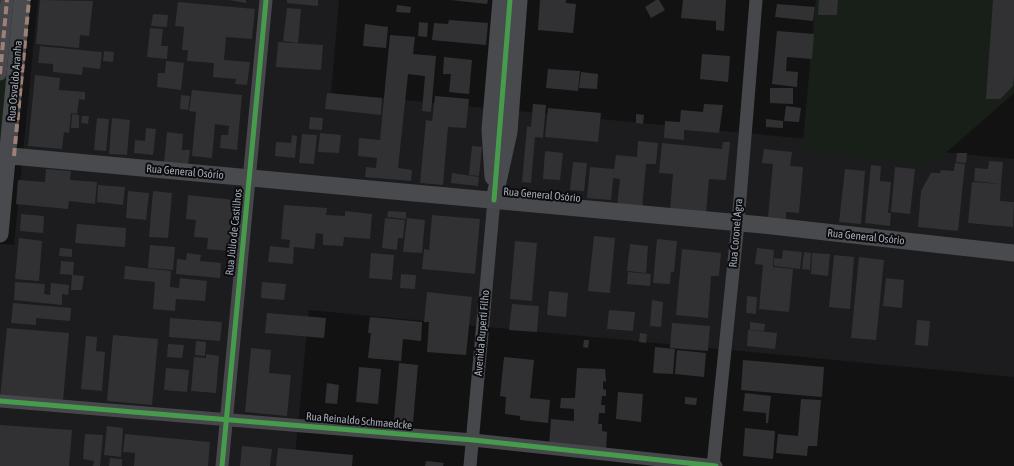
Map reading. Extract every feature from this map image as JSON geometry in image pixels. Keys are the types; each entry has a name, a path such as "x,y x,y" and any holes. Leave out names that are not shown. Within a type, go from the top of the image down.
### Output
{"main road":[{"name":"Rua Osvaldo Aranha","path":"0,234 22,0"},
{"name":"Avenida Ruperti Filho","path":"494,200 490,130 501,0"},
{"name":"Avenida Ruperti Filho","path":"494,200 509,132 518,0"},
{"name":"Rua General Osório","path":"7,155 738,223 1014,253"}],"street":[{"path":"0,74 7,0"},
{"path":"7,155 30,0"},
{"name":"Rua Júlio de Castilhos","path":"222,466 266,0"},
{"name":"Rua Coronel Agra","path":"714,466 738,223 756,0"},
{"name":"Avenida Ruperti Filho","path":"470,466 494,200"},
{"name":"Rua Reinaldo Schmaedcke","path":"0,401 473,440 714,466"}],"shaded area":[{"path":"0,0 16,1 0,147"},
{"path":"38,0 339,0 331,93 1014,159 1014,377 309,310 294,466 0,466 0,244 14,245"},
{"path":"816,0 1014,0 1014,93 932,165 802,152"}],"building":[{"path":"40,0 93,1 89,36 80,35 79,48 36,44"},
{"path":"229,0 246,0 246,3"},
{"path":"287,0 318,0 318,6 287,3"},
{"path":"451,0 488,0 487,4"},
{"path":"540,0 566,0 566,3 576,4 573,33 538,30"},
{"path":"656,0 659,0 665,10 651,18 645,7"},
{"path":"683,0 726,0 724,31 716,30 716,21 681,18"},
{"path":"819,0 838,0 837,15 818,15"},
{"path":"993,0 1014,0 1014,75 1013,86 1000,99 986,99"},
{"path":"178,2 255,9 252,39 226,37 224,60 250,62 247,85 235,84 236,79 213,77 214,63 187,61 188,50 182,50 184,27 175,26"},
{"path":"777,4 815,7 813,21 775,17"},
{"path":"397,5 411,7 410,13 396,12"},
{"path":"287,8 301,9 298,43 283,41"},
{"path":"153,14 168,15 167,27 151,26"},
{"path":"449,20 488,23 486,45 432,40 434,23 448,24"},
{"path":"419,22 428,23 427,37 418,36"},
{"path":"365,24 388,27 386,48 363,46"},
{"path":"150,28 163,29 161,46 168,46 167,59 147,57"},
{"path":"777,31 814,34 812,59 787,57 786,71 798,72 797,87 772,84"},
{"path":"390,35 415,37 413,54 436,56 431,112 422,111 425,76 408,74 398,168 412,170 411,181 365,177 366,167 376,168 377,158 358,156 359,138 380,140"},
{"path":"278,42 323,45 321,70 276,67"},
{"path":"40,46 102,52 100,69 83,67 82,75 53,72 53,64 38,63"},
{"path":"104,51 114,52 113,62 103,61"},
{"path":"702,54 730,56 728,82 700,79"},
{"path":"444,57 472,60 469,94 449,92 451,74 443,74"},
{"path":"166,61 184,63 181,90 157,87 158,73 165,73"},
{"path":"548,69 580,71 578,91 546,88"},
{"path":"581,72 598,74 597,89 579,88"},
{"path":"35,75 60,78 59,90 85,92 85,100 79,99 77,114 71,113 69,133 64,132 62,149 28,146"},
{"path":"770,88 793,88 793,104 770,103"},
{"path":"192,90 242,95 237,150 220,148 221,135 228,135 229,126 215,124 212,158 192,156 196,112 189,111"},
{"path":"327,93 382,98 381,115 325,109"},
{"path":"181,95 190,96 188,110 180,109"},
{"path":"435,96 469,99 466,128 448,127 443,185 420,183 426,120 432,121"},
{"path":"533,104 546,105 543,138 535,137 531,183 522,182 527,126 531,127"},
{"path":"704,104 723,105 719,133 684,130 684,140 664,138 665,121 680,122 681,110 703,112"},
{"path":"786,106 801,108 799,122 784,121"},
{"path":"548,108 601,113 598,142 545,137"},
{"path":"72,114 79,115 79,128 71,128"},
{"path":"636,114 644,115 643,124 636,123"},
{"path":"82,116 89,116 88,124 81,123"},
{"path":"310,117 323,118 322,130 309,129"},
{"path":"97,118 109,119 106,151 94,150"},
{"path":"112,118 130,120 127,155 109,154"},
{"path":"766,119 783,121 783,128 766,127"},
{"path":"146,128 156,129 153,155 134,153 135,140 145,141"},
{"path":"167,132 183,134 182,150 190,150 188,165 164,163"},
{"path":"320,133 341,135 339,153 318,152"},
{"path":"302,134 317,135 314,164 299,163"},
{"path":"292,135 297,136 295,158 275,156 276,142 291,143"},
{"path":"638,141 658,143 656,164 646,164 642,209 617,206 620,179 613,178 616,155 637,157"},
{"path":"723,142 730,142 726,180 709,179 706,214 670,210 673,174 659,173 662,143 722,149"},
{"path":"472,146 482,147 479,176 469,175"},
{"path":"764,149 792,152 790,166 803,167 799,213 786,212 786,219 768,217 773,164 762,163"},
{"path":"545,151 563,153 560,180 543,179"},
{"path":"957,153 967,153 966,163 956,162"},
{"path":"989,161 1003,162 1001,184 974,181 975,168 988,169"},
{"path":"573,162 587,163 584,191 570,190"},
{"path":"955,163 965,164 958,231 918,227 921,191 931,173 940,173 941,170 954,171"},
{"path":"871,165 881,166 880,181 891,182 888,213 891,213 890,226 865,223"},
{"path":"590,167 614,169 611,200 587,198"},
{"path":"895,167 915,169 910,214 891,212"},
{"path":"46,169 71,171 70,180 97,182 95,204 69,201 68,209 16,204 18,180 45,182"},
{"path":"845,169 865,171 861,224 839,222"},
{"path":"452,173 479,177 478,186 451,183"},
{"path":"972,182 1001,184 1000,201 1014,202 1013,227 968,223"},
{"path":"98,185 125,187 123,205 97,202"},
{"path":"128,191 149,193 146,220 126,218"},
{"path":"153,191 172,193 168,238 149,237"},
{"path":"188,195 234,200 229,251 207,249 208,238 194,237 196,220 186,219"},
{"path":"284,205 327,208 326,215 345,216 345,211 372,214 370,239 344,237 343,246 323,245 323,234 316,233 314,249 294,247 293,264 268,262 270,246 289,248 290,240 281,239"},
{"path":"388,211 406,212 406,219 387,217"},
{"path":"21,214 44,216 43,233 20,231"},
{"path":"432,215 480,219 475,274 422,269 424,249 429,250"},
{"path":"385,218 405,220 403,238 398,238 397,250 382,248"},
{"path":"407,218 425,220 422,253 403,252"},
{"path":"77,224 126,228 125,247 75,243"},
{"path":"594,236 615,238 610,293 588,291"},
{"path":"19,238 42,241 39,281 15,279"},
{"path":"657,239 677,241 674,272 671,272 670,284 653,283"},
{"path":"515,241 537,243 532,301 510,299"},
{"path":"630,244 648,246 646,273 627,271"},
{"path":"150,245 175,247 173,270 148,268"},
{"path":"60,248 72,249 72,257 59,256"},
{"path":"757,248 774,250 773,267 793,269 789,312 759,309 763,265 755,264"},
{"path":"682,249 721,253 719,276 711,276 708,318 676,315"},
{"path":"783,250 802,252 800,269 774,266 774,258 782,259"},
{"path":"804,252 811,253 810,270 802,269"},
{"path":"187,253 201,255 200,261 221,263 220,278 176,274 177,259 186,260"},
{"path":"371,253 394,255 392,280 369,278"},
{"path":"812,253 830,254 828,276 811,274"},
{"path":"834,255 854,257 850,309 829,307"},
{"path":"859,257 884,260 876,340 851,338"},
{"path":"61,261 74,262 73,275 84,276 82,290 71,290 72,275 60,274"},
{"path":"125,266 171,271 170,287 179,288 180,278 207,281 205,301 176,299 175,311 153,309 155,282 124,279"},
{"path":"628,272 651,274 650,286 627,284"},
{"path":"401,274 416,275 415,289 400,288"},
{"path":"886,278 904,280 902,308 883,306"},
{"path":"15,282 45,284 44,294 50,295 51,283 69,285 68,295 62,294 62,305 14,300"},
{"path":"262,282 286,284 284,300 261,298"},
{"path":"549,291 568,293 566,317 547,315"},
{"path":"427,292 472,297 466,355 427,352 429,322 424,322"},
{"path":"747,296 757,297 756,314 746,313"},
{"path":"652,300 663,302 661,327 650,326"},
{"path":"13,303 71,308 70,321 36,318 36,325 11,323"},
{"path":"512,304 539,306 537,332 509,330"},
{"path":"609,310 635,312 633,331 607,329"},
{"path":"267,313 326,318 324,338 265,333"},
{"path":"370,317 422,322 421,341 403,339 401,361 368,358 371,333 368,333"},
{"path":"170,318 222,322 220,341 169,337"},
{"path":"917,320 930,321 928,346 915,345"},
{"path":"750,322 765,324 764,331 750,330"},
{"path":"672,323 710,326 708,351 670,348"},
{"path":"7,328 69,333 63,401 0,398"},
{"path":"748,330 777,333 775,349 747,346"},
{"path":"640,333 647,334 646,343 639,342"},
{"path":"113,335 158,339 152,405 107,401"},
{"path":"86,336 97,337 96,351 105,352 102,391 81,389"},
{"path":"584,340 589,340 588,348 583,347"},
{"path":"196,341 206,342 205,356 195,355"},
{"path":"168,344 184,345 182,358 167,357"},
{"path":"655,347 675,349 673,374 653,373"},
{"path":"251,348 271,350 269,373 291,375 287,416 245,412"},
{"path":"677,350 706,353 704,377 675,374"},
{"path":"206,354 219,356 216,393 191,391 194,357 206,358"},
{"path":"504,357 534,360 530,398 550,400 548,423 520,420 520,416 505,414 506,397 500,396"},
{"path":"743,360 824,367 822,397 741,390"},
{"path":"399,363 418,365 413,422 394,420"},
{"path":"359,367 381,369 378,404 356,402"},
{"path":"166,368 189,370 187,392 164,390"},
{"path":"577,368 605,369 606,382 603,381 603,389 606,390 606,396 602,396 601,405 605,405 605,413 599,413 598,424 602,424 602,431 607,432 606,449 549,446 551,419 574,421 574,409 560,408 561,398 575,398"},
{"path":"327,383 339,385 337,404 325,403"},
{"path":"618,392 643,394 641,422 616,419"},
{"path":"745,393 771,396 768,423 766,423 766,413 743,411"},
{"path":"685,397 697,398 696,405 685,404"},
{"path":"801,399 821,400 817,446 808,446 807,456 776,453 778,434 798,436"},
{"path":"0,425 72,430 69,466 0,466"},
{"path":"107,426 123,428 121,457 104,455"},
{"path":"745,428 775,431 773,459 743,456"},
{"path":"85,434 103,435 100,466 93,466 94,461 83,459"},
{"path":"125,434 210,442 208,466 134,466 135,453 123,452"},
{"path":"242,446 272,449 270,466 240,466"},
{"path":"278,448 353,455 352,466 276,466"},
{"path":"110,458 122,459 122,466 109,466"},
{"path":"426,461 444,463 443,466 425,466"}],"marked path":[{"path":"0,74 7,0"},
{"path":"14,156 29,0"}],"cycle path":[{"path":"222,466 266,0"},
{"path":"494,200 510,0"},
{"path":"0,401 473,440 716,466"}]}
